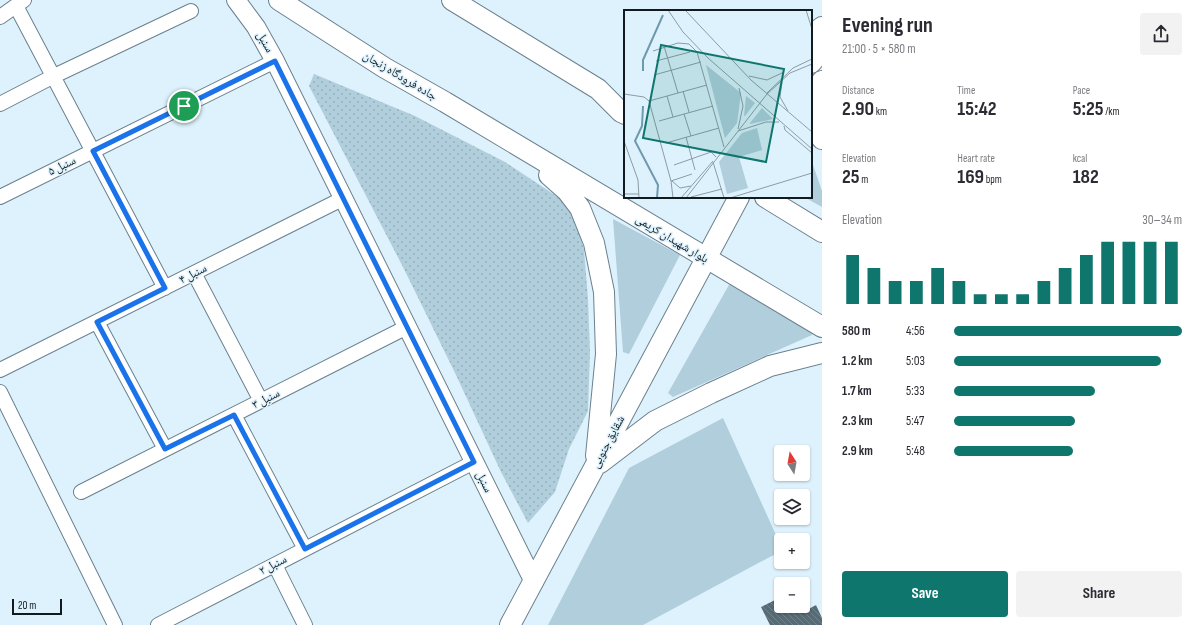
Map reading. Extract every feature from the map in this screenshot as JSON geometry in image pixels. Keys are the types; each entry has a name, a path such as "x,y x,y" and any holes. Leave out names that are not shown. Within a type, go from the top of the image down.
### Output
{"main road":[{"name":"جاده فرودگاه زنجان","path":"279,0 385,68 523,150"},
{"path":"452,0 598,89 624,114"},
{"path":"812,35 822,27"},
{"path":"812,62 822,50"},
{"path":"812,95 822,81"},
{"path":"598,89 624,96"},
{"path":"822,100 820,127 822,139"},
{"name":"بلوار شهیدان کریمی","path":"523,150 822,327"},
{"path":"523,150 567,191 580,208 594,243 604,292 606,354 595,466"},
{"name":"شقایق جنوبی","path":"510,625 738,198"},
{"path":"767,198 822,232"},
{"path":"595,466 655,421 711,393 770,366 822,353"}],"street":[{"name":"سنبل","path":"236,0 256,27 275,61 534,582"},
{"path":"0,17 20,3 54,76 165,288"},
{"path":"0,104 54,76 191,11"},
{"name":"سنبل ۵","path":"0,197 275,61"},
{"name":"سنبل ۴","path":"0,370 344,198"},
{"path":"194,273 261,401"},
{"path":"97,322 165,449"},
{"name":"سنبل ۳","path":"81,492 407,327"},
{"path":"0,392 115,625"},
{"path":"234,415 305,549"},
{"name":"سنبل ۲","path":"158,625 474,462"},
{"path":"275,565 305,625"}],"shaded area":[{"path":"314,74 415,116 505,162 573,207 584,250 588,299 590,352 588,411 569,449 555,492 528,523 501,472 456,375 404,269 309,86"},
{"path":"812,162 822,191 822,207 806,198 812,198"},
{"path":"613,219 680,255 629,354 623,352"},
{"path":"730,283 812,330 812,335 673,397 668,393"},
{"path":"723,418 775,533 774,555 643,625 548,625 629,468"}],"building":[{"path":"774,600 774,613 810,613 810,608 816,605 822,618 822,625 770,625 761,607"}],"route":[{"path":"275,61 474,462 305,549 234,415 165,449 97,322 165,288 93,151 184,106 275,61"}]}
